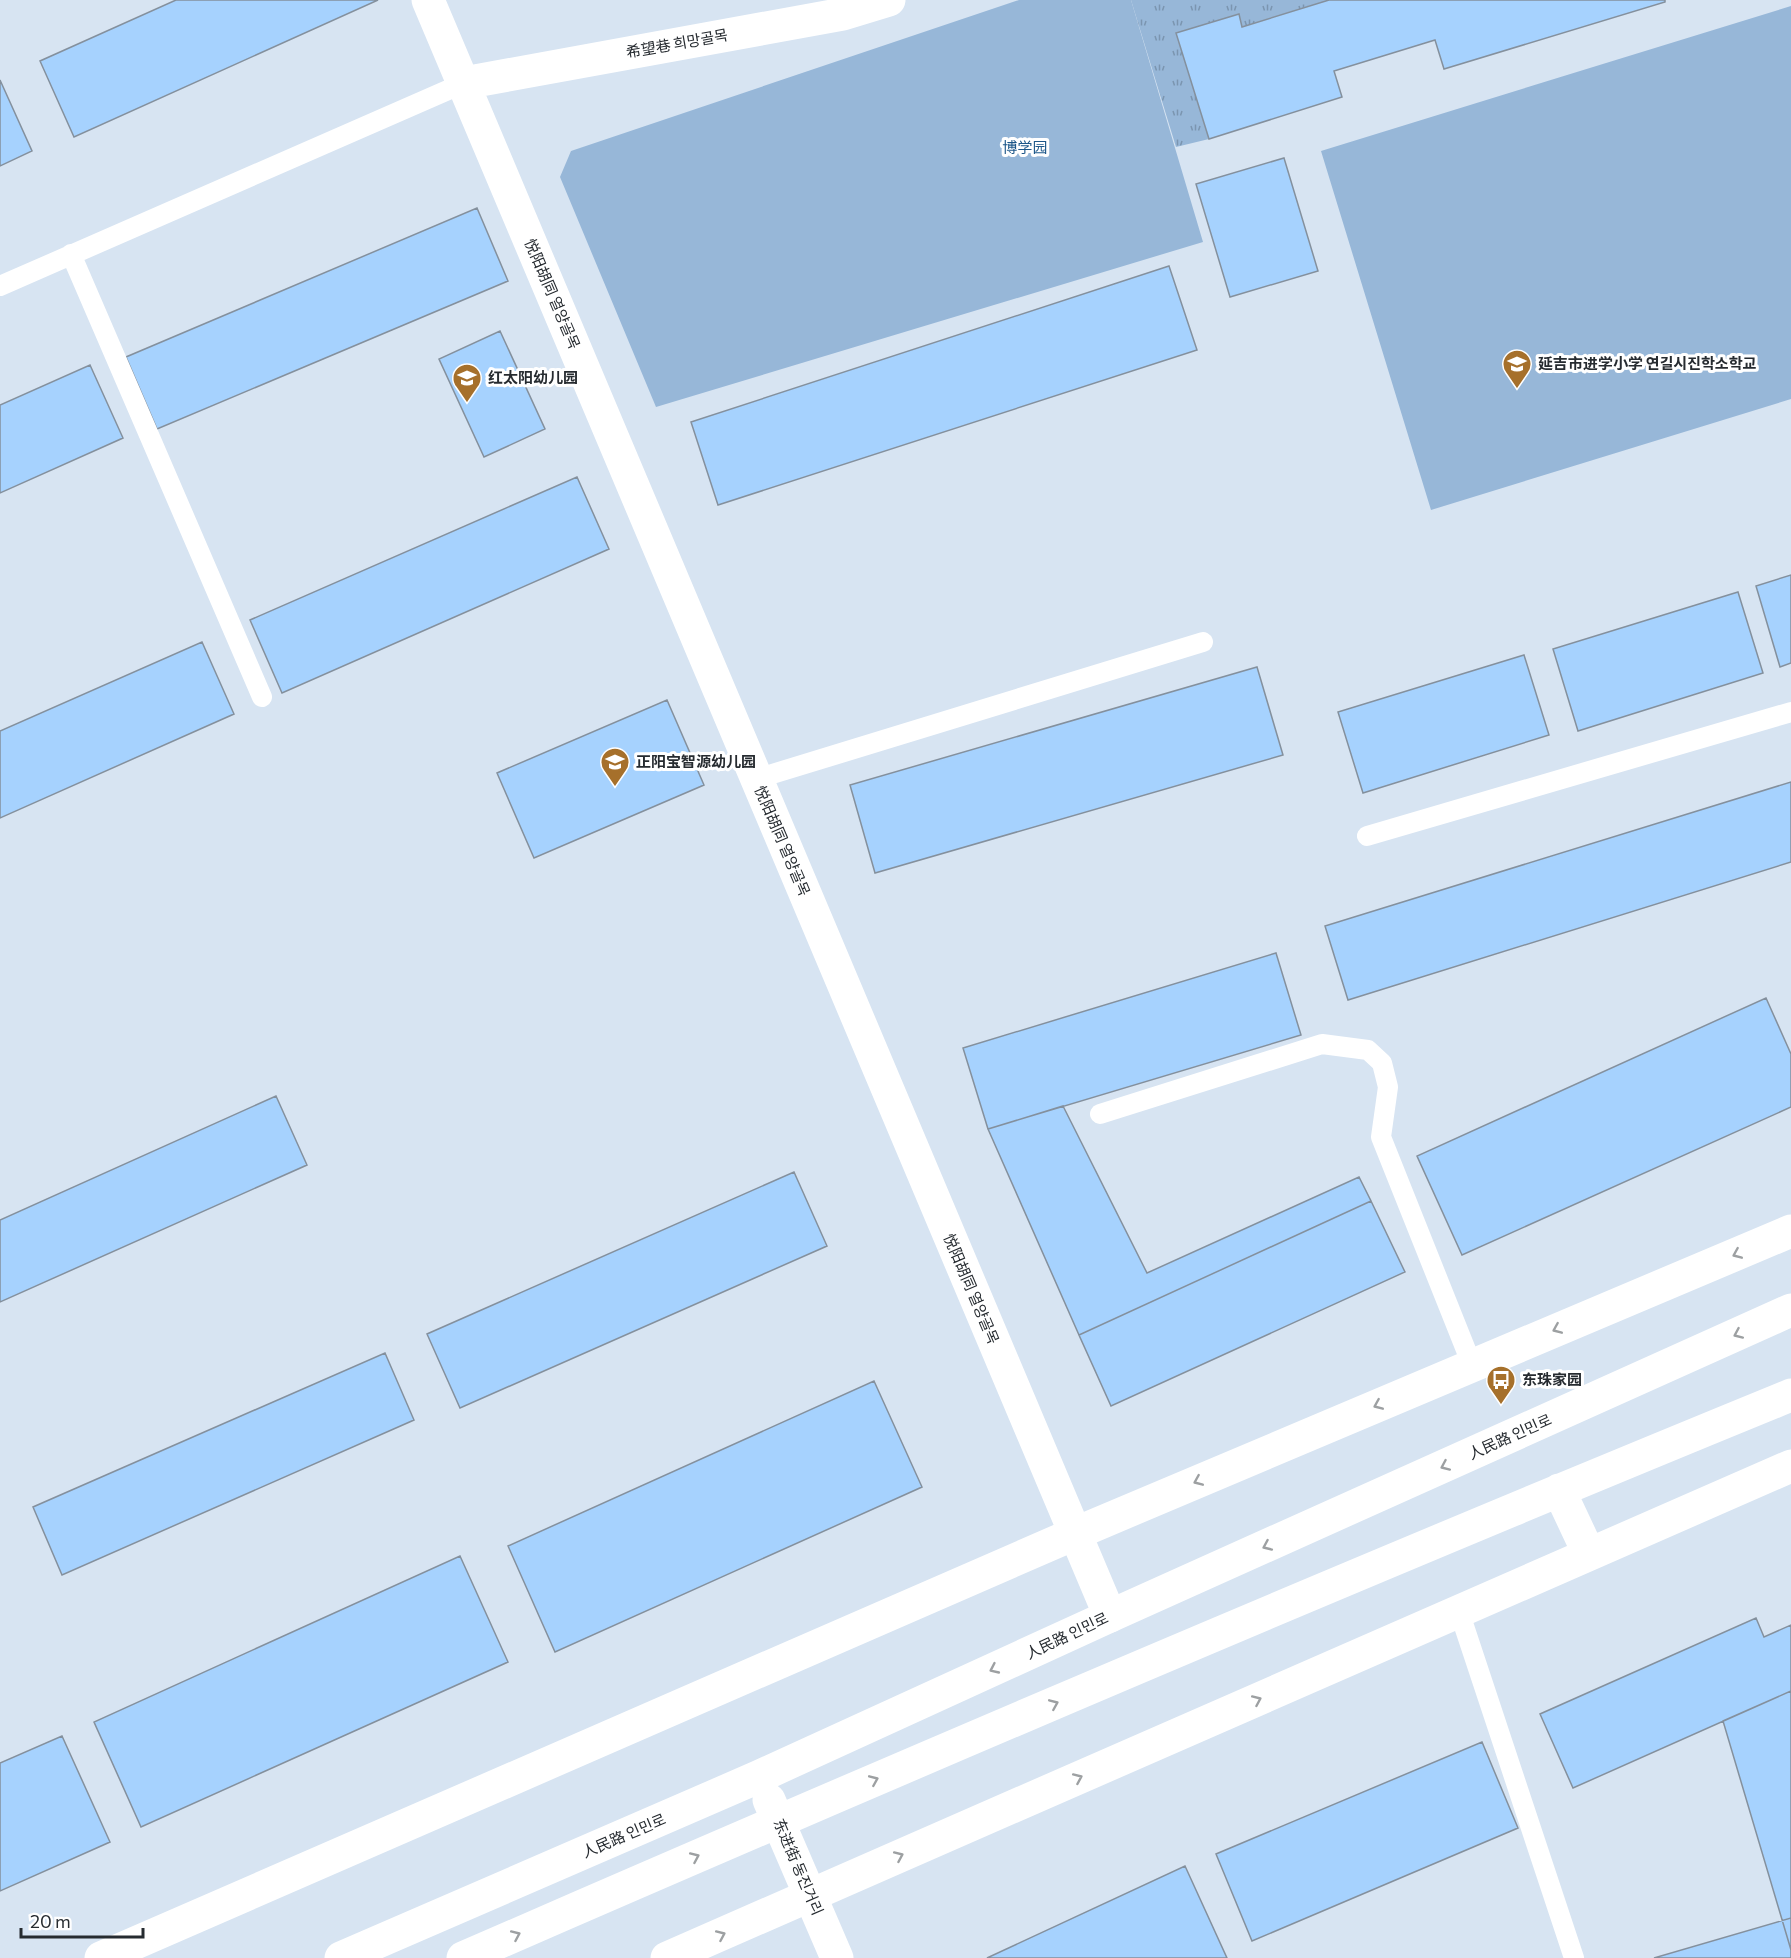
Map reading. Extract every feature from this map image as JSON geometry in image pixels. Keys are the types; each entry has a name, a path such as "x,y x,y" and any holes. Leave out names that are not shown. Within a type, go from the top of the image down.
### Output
{"street":[{"name":"悦阳胡同 열양골목","path":"428,0 1110,1616"},
{"name":"希望巷 희망골목","path":"464,83 843,14 889,0"},
{"path":"101,1958 1074,1534 1791,1231"},
{"name":"人民路 인민로","path":"341,1958 758,1777 1791,1310"},
{"path":"463,1958 779,1820 1559,1490 1791,1395"},
{"path":"667,1958 1791,1466"},
{"path":"1559,1490 1589,1554"},
{"name":"东进街 동진거리","path":"758,1777 779,1820 837,1958"}],"lane":[{"path":"0,285 464,83"},
{"path":"71,254 262,697"},
{"path":"756,779 1203,642"},
{"path":"1367,836 1791,712"},
{"path":"1100,1114 1322,1044 1368,1050 1382,1063 1388,1087 1381,1137 1472,1365"},
{"path":"1459,1611 1574,1958"}],"green space":[{"name":"博学园","path":"1019,0 1131,0 1203,242 656,407 560,177 571,151"},
{"path":"1131,0 1329,0 1242,27 1239,15 1177,33 1209,139 1176,147"},
{"path":"1791,6 1791,399 1431,510 1321,151"}],"building":[{"path":"176,0 378,0 74,137 40,61"},
{"path":"1329,0 1665,0 1665,2 1444,69 1435,40 1334,71 1342,97 1209,139 1176,33 1239,14 1242,27"},
{"path":"0,80 32,151 0,166"},
{"path":"1284,158 1318,271 1230,297 1196,184"},
{"path":"477,208 508,281 157,429 126,357"},
{"path":"1169,266 1197,350 718,505 691,422"},
{"path":"500,331 545,429 484,457 439,359"},
{"path":"90,365 123,438 0,493 0,405"},
{"path":"577,477 609,549 282,693 250,620"},
{"path":"1791,575 1791,663 1780,667 1756,586"},
{"path":"1738,592 1763,673 1578,731 1553,649"},
{"path":"202,642 234,714 0,818 0,731"},
{"path":"1524,655 1549,735 1363,793 1338,712"},
{"path":"1257,667 1283,755 875,873 850,785"},
{"path":"667,700 704,785 534,858 497,773"},
{"path":"1791,782 1791,862 1348,1000 1325,926"},
{"path":"1276,953 1301,1035 988,1129 963,1048"},
{"path":"1766,998 1791,1054 1791,1107 1462,1255 1417,1156"},
{"path":"276,1096 307,1165 0,1302 0,1220"},
{"path":"1063,1106 1147,1273 1359,1177 1371,1201 1079,1335 988,1129"},
{"path":"794,1172 827,1246 460,1408 427,1334"},
{"path":"1371,1201 1405,1272 1111,1406 1079,1335"},
{"path":"385,1353 414,1420 62,1575 33,1507"},
{"path":"874,1381 922,1487 555,1652 508,1546"},
{"path":"460,1556 508,1662 141,1827 94,1722"},
{"path":"1756,1618 1764,1637 1791,1625 1791,1691 1573,1788 1540,1714"},
{"path":"1791,1691 1791,1950 1723,1721"},
{"path":"62,1736 110,1842 0,1891 0,1763"},
{"path":"1482,1742 1518,1828 1252,1941 1216,1854"},
{"path":"1185,1866 1227,1958 987,1958"},
{"path":"1791,1918 1791,1958 1654,1958"}],"place":[{"name":"延吉市进学小学 연길시진학소학교","path":"1517,390"},
{"name":"红太阳幼儿园","path":"467,404"},
{"name":"正阳宝智源幼儿园","path":"615,788"},
{"name":"东珠家园","path":"1501,1406"}]}
